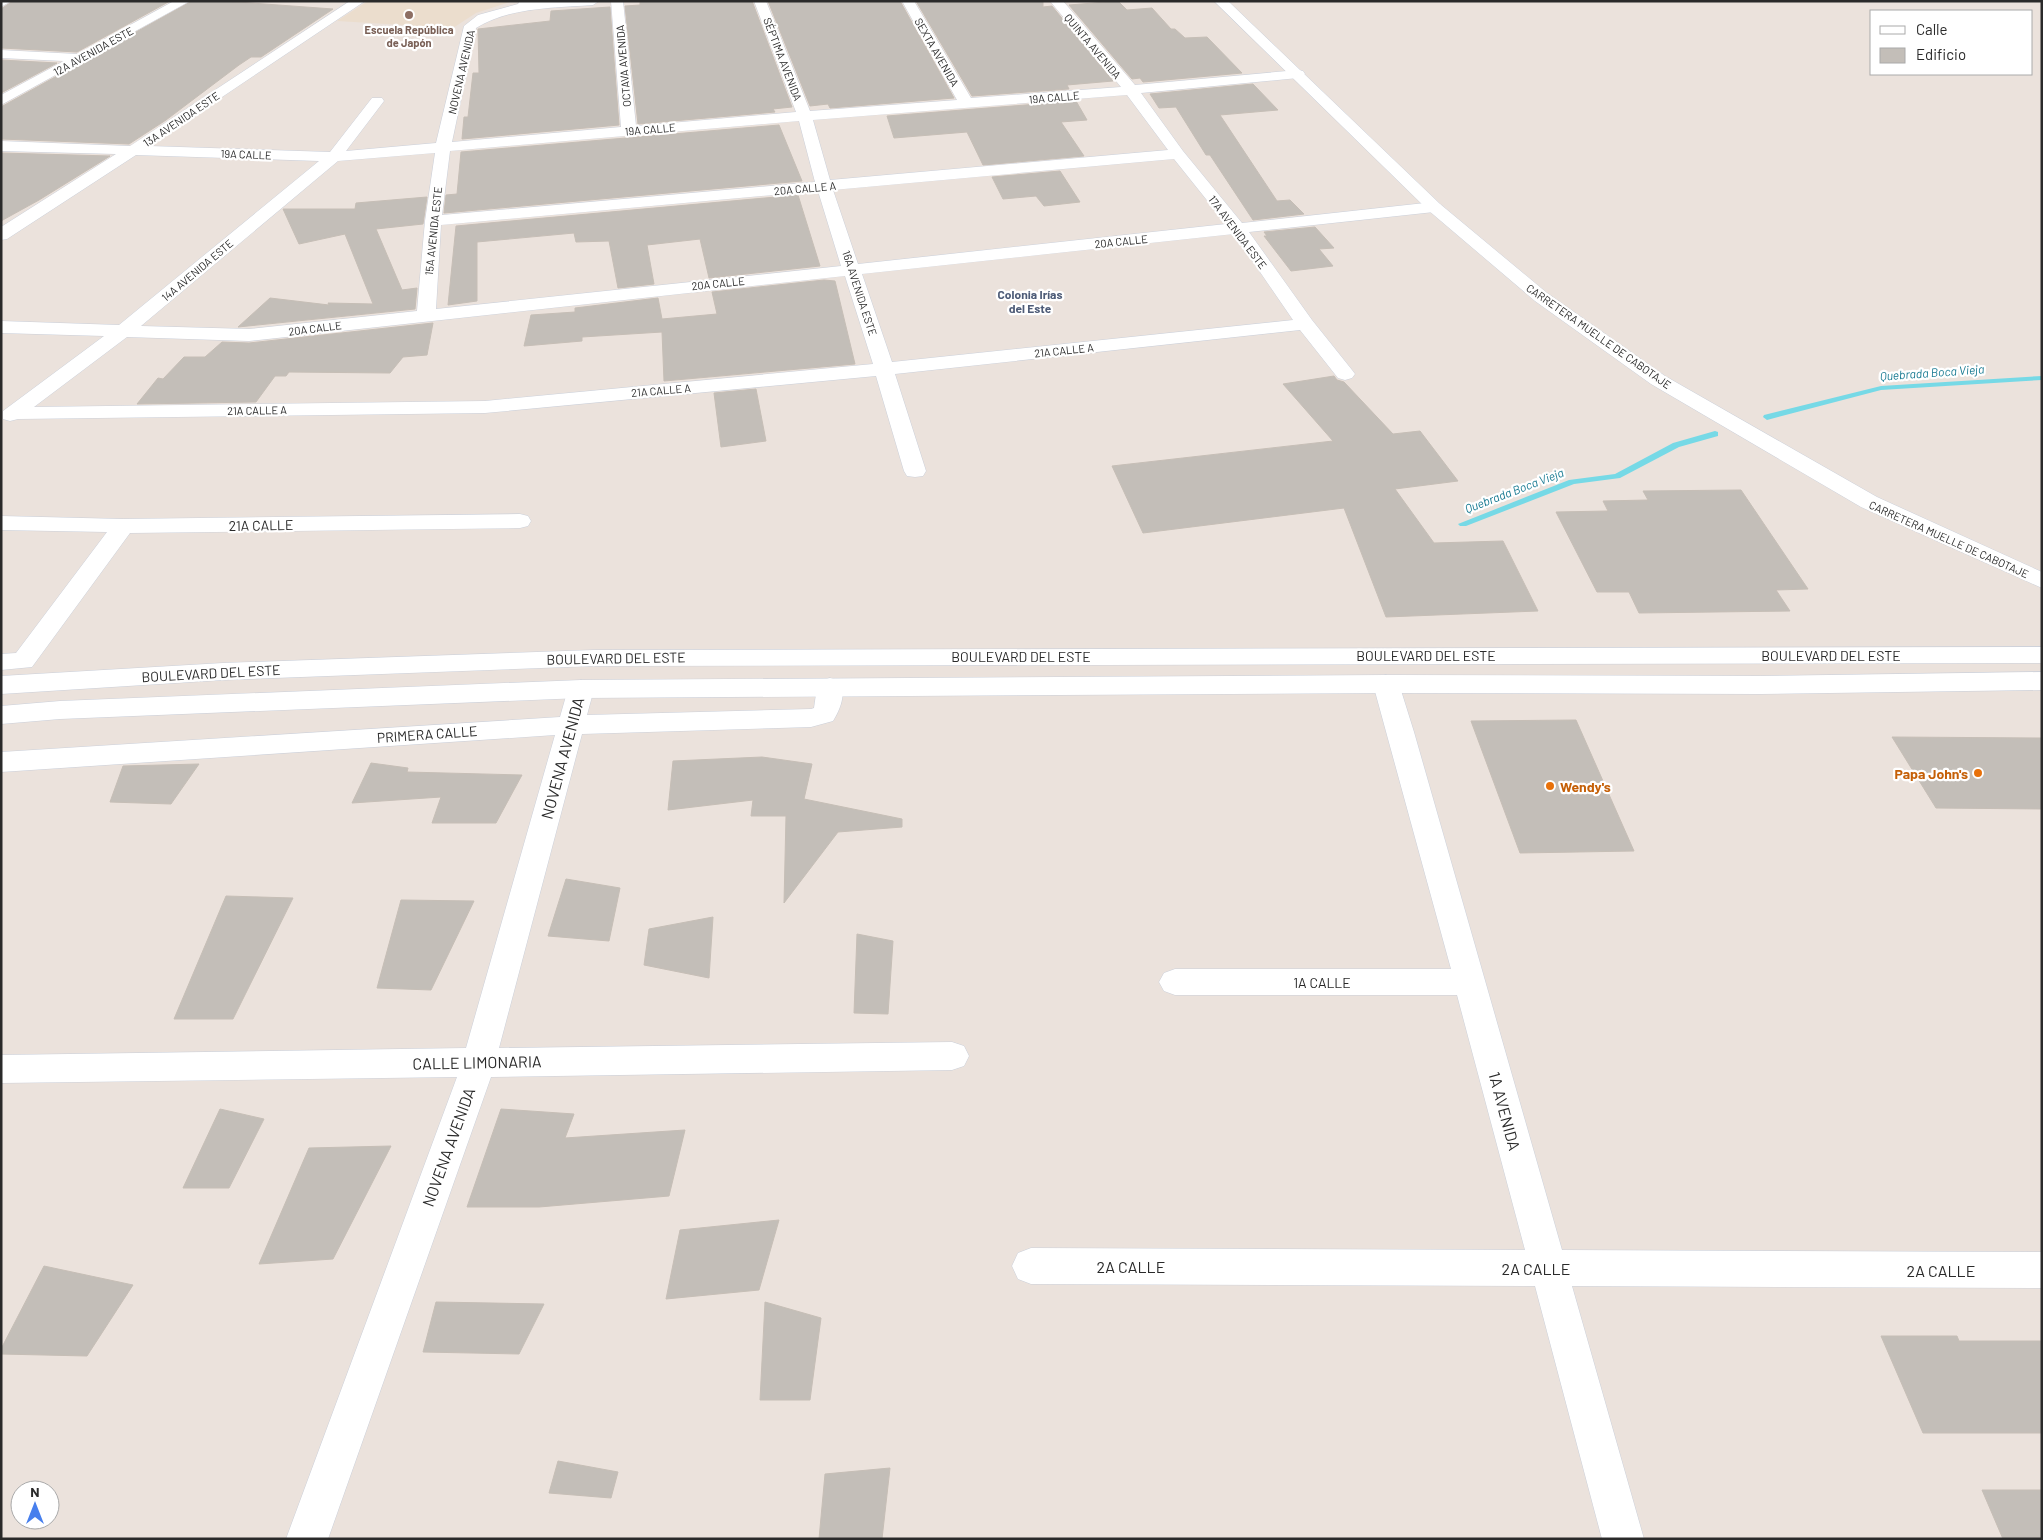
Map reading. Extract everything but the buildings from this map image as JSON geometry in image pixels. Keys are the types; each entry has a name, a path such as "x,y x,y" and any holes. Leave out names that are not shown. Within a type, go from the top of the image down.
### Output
{"street":[{"name":"12A AVENIDA ESTE","path":"1,101 184,1"},
{"name":"13A AVENIDA ESTE","path":"1,235 359,1"},
{"path":"524,4 593,1"},
{"name":"OCTAVA AVENIDA","path":"617,1 629,131"},
{"name":"SÉPTIMA AVENIDA","path":"760,1 805,116"},
{"name":"SEXTA AVENIDA","path":"908,1 967,104"},
{"name":"QUINTA AVENIDA","path":"1056,1 1131,90"},
{"name":"CARRETERA MUELLE DE CABOTAJE","path":"1220,1 1298,74 1434,207 1542,297 1658,380 1869,502 2042,581"},
{"name":"NOVENA AVENIDA","path":"443,148 470,26 483,18 524,4"},
{"path":"1,54 80,58"},
{"name":"19A CALLE","path":"1,146 334,157 1131,90 1298,74"},
{"name":"17A AVENIDA ESTE","path":"1131,90 1178,154 1238,228 1305,324 1345,374"},
{"name":"14A AVENIDA ESTE","path":"7,418 123,331 334,157 377,101"},
{"name":"16A AVENIDA ESTE","path":"805,116 824,186 915,471"},
{"name":"15A AVENIDA ESTE","path":"426,314 433,221 443,148"},
{"name":"20A CALLE A","path":"433,221 1178,154"},
{"name":"20A CALLE","path":"1,327 249,335 426,314 1434,207"},
{"name":"21A CALLE A","path":"7,418 485,407 884,370 1305,324"},
{"name":"21A CALLE","path":"1,523 123,526 520,521"},
{"path":"12,662 123,526"},
{"name":"BOULEVARD DEL ESTE","path":"1,685 81,679 424,663 594,658 2042,654"},
{"name":"BOULEVARD DEL ESTE","path":"1,715 70,710 581,689 1386,684 1760,685 2042,681"},
{"name":"1A AVENIDA","path":"1386,684 1623,1539"},
{"name":"PRIMERA CALLE","path":"1,762 572,725 811,718 824,715 827,710 830,687"},
{"name":"NOVENA AVENIDA","path":"307,1539 479,1062 581,689"},
{"path":"1,768 4,771 1,776"},
{"name":"1A CALLE","path":"1175,982 1469,982"},
{"name":"CALLE LIMONARIA","path":"1,1069 952,1056"},
{"name":"2A CALLE","path":"1031,1266 2042,1270"}],"shaded area":[{"name":"Escuela República de Japón","path":"368,1 513,1 476,13 453,28 337,21"}],"waterway":[{"name":"Quebrada Boca Vieja","path":"1767,417 1881,388 2042,378"},
{"name":"Quebrada Boca Vieja","path":"1463,524 1572,482 1617,476 1676,445 1715,434"}],"place":[{"name":"Escuela República de Japón","path":"409,15"},
{"name":"Papa John's","path":"1978,773"},
{"name":"Wendy's","path":"1550,786"}],"district":[{"name":"Colonia Irías del Este","path":"1030,301"}]}
